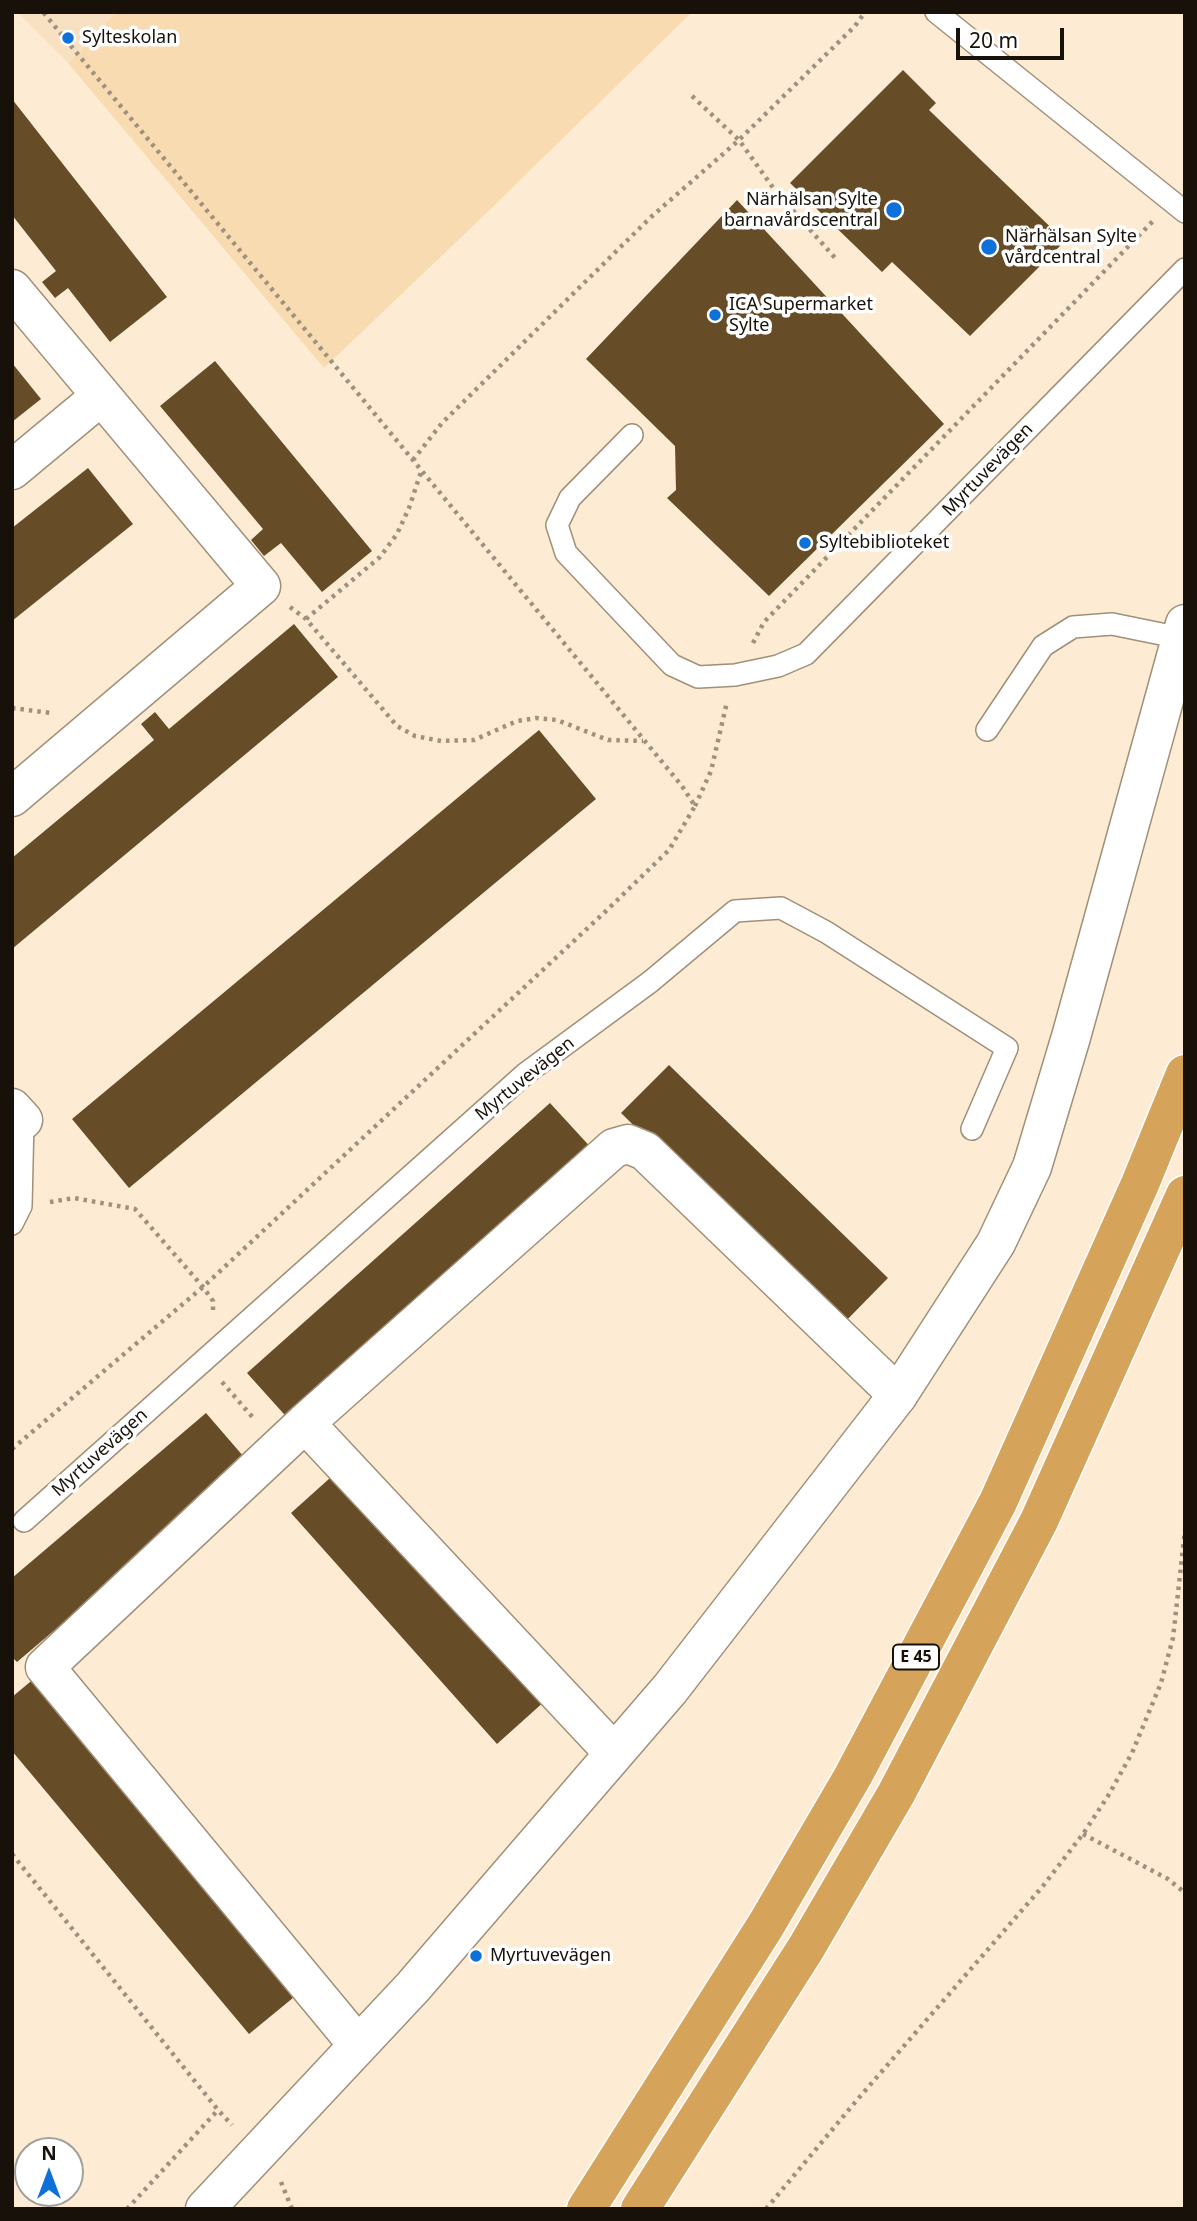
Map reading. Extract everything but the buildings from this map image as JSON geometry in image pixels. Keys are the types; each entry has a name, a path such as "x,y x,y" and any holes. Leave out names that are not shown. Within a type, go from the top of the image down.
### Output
{"highway":[{"name":"E 45","path":"586,2209 766,1925 806,1857 853,1776 998,1502 1140,1184 1185,1074"},
{"name":"E 45","path":"640,2209 806,1948 896,1794 1039,1521 1185,1195"}],"street":[{"path":"12,289 261,586 12,797"},
{"path":"12,470 101,396"},
{"path":"205,2209 413,1987 670,1689 898,1395 996,1243 1032,1167 1068,1047 1183,631"},
{"path":"359,2045 45,1667 305,1423 614,1148 628,1144 645,1151 898,1395"},
{"path":"305,1423 614,1753"}],"lane":[{"path":"936,12 1178,206"},
{"name":"Myrtuvevägen","path":"632,435 570,498 557,525 566,553 672,665 698,677 735,675 778,666 806,654 1185,269"},
{"path":"987,730 1043,646 1073,626 1112,624 1183,631"},
{"name":"Myrtuvevägen","path":"24,1521 525,1074 650,982 735,911 781,908 826,932 1007,1048 972,1129"},
{"path":"17,1215 18,1114"}],"path":[{"path":"43,12 682,786 695,806"},
{"path":"412,460 442,423 651,217 739,140 855,26 865,12"},
{"path":"692,96 739,140 774,189 836,259"},
{"path":"12,1449 203,1287 669,850 695,806 711,771 735,675 764,622 1124,253 1178,206"},
{"path":"306,619 380,557 401,526 422,472"},
{"path":"261,586 306,619 397,726 415,736 441,741 474,740 517,721 536,718 557,720 608,740 644,741"},
{"path":"17,1215 74,1198 135,1209 203,1287"},
{"path":"766,2209 1043,1886 1083,1834 1132,1753 1161,1683 1173,1637 1185,1530"},
{"path":"1083,1834 1168,1880 1185,1893"},
{"path":"12,1854 218,2110 259,2153"},
{"path":"127,2209 218,2110"}],"shaded area":[{"name":"Sylteskolan","path":"17,12 116,12 68,63"},
{"path":"116,12 692,12 324,368 68,63"}],"place":[{"name":"Sylteskolan","path":"68,38"},
{"name":"Närhälsan Sylte barnavårdscentral","path":"894,210"},
{"name":"Närhälsan Sylte vårdcentral","path":"989,247"},
{"name":"ICA Supermarket Sylte","path":"715,315"},
{"name":"Syltebiblioteket","path":"805,543"},
{"name":"Myrtuvevägen","path":"476,1956"}]}
